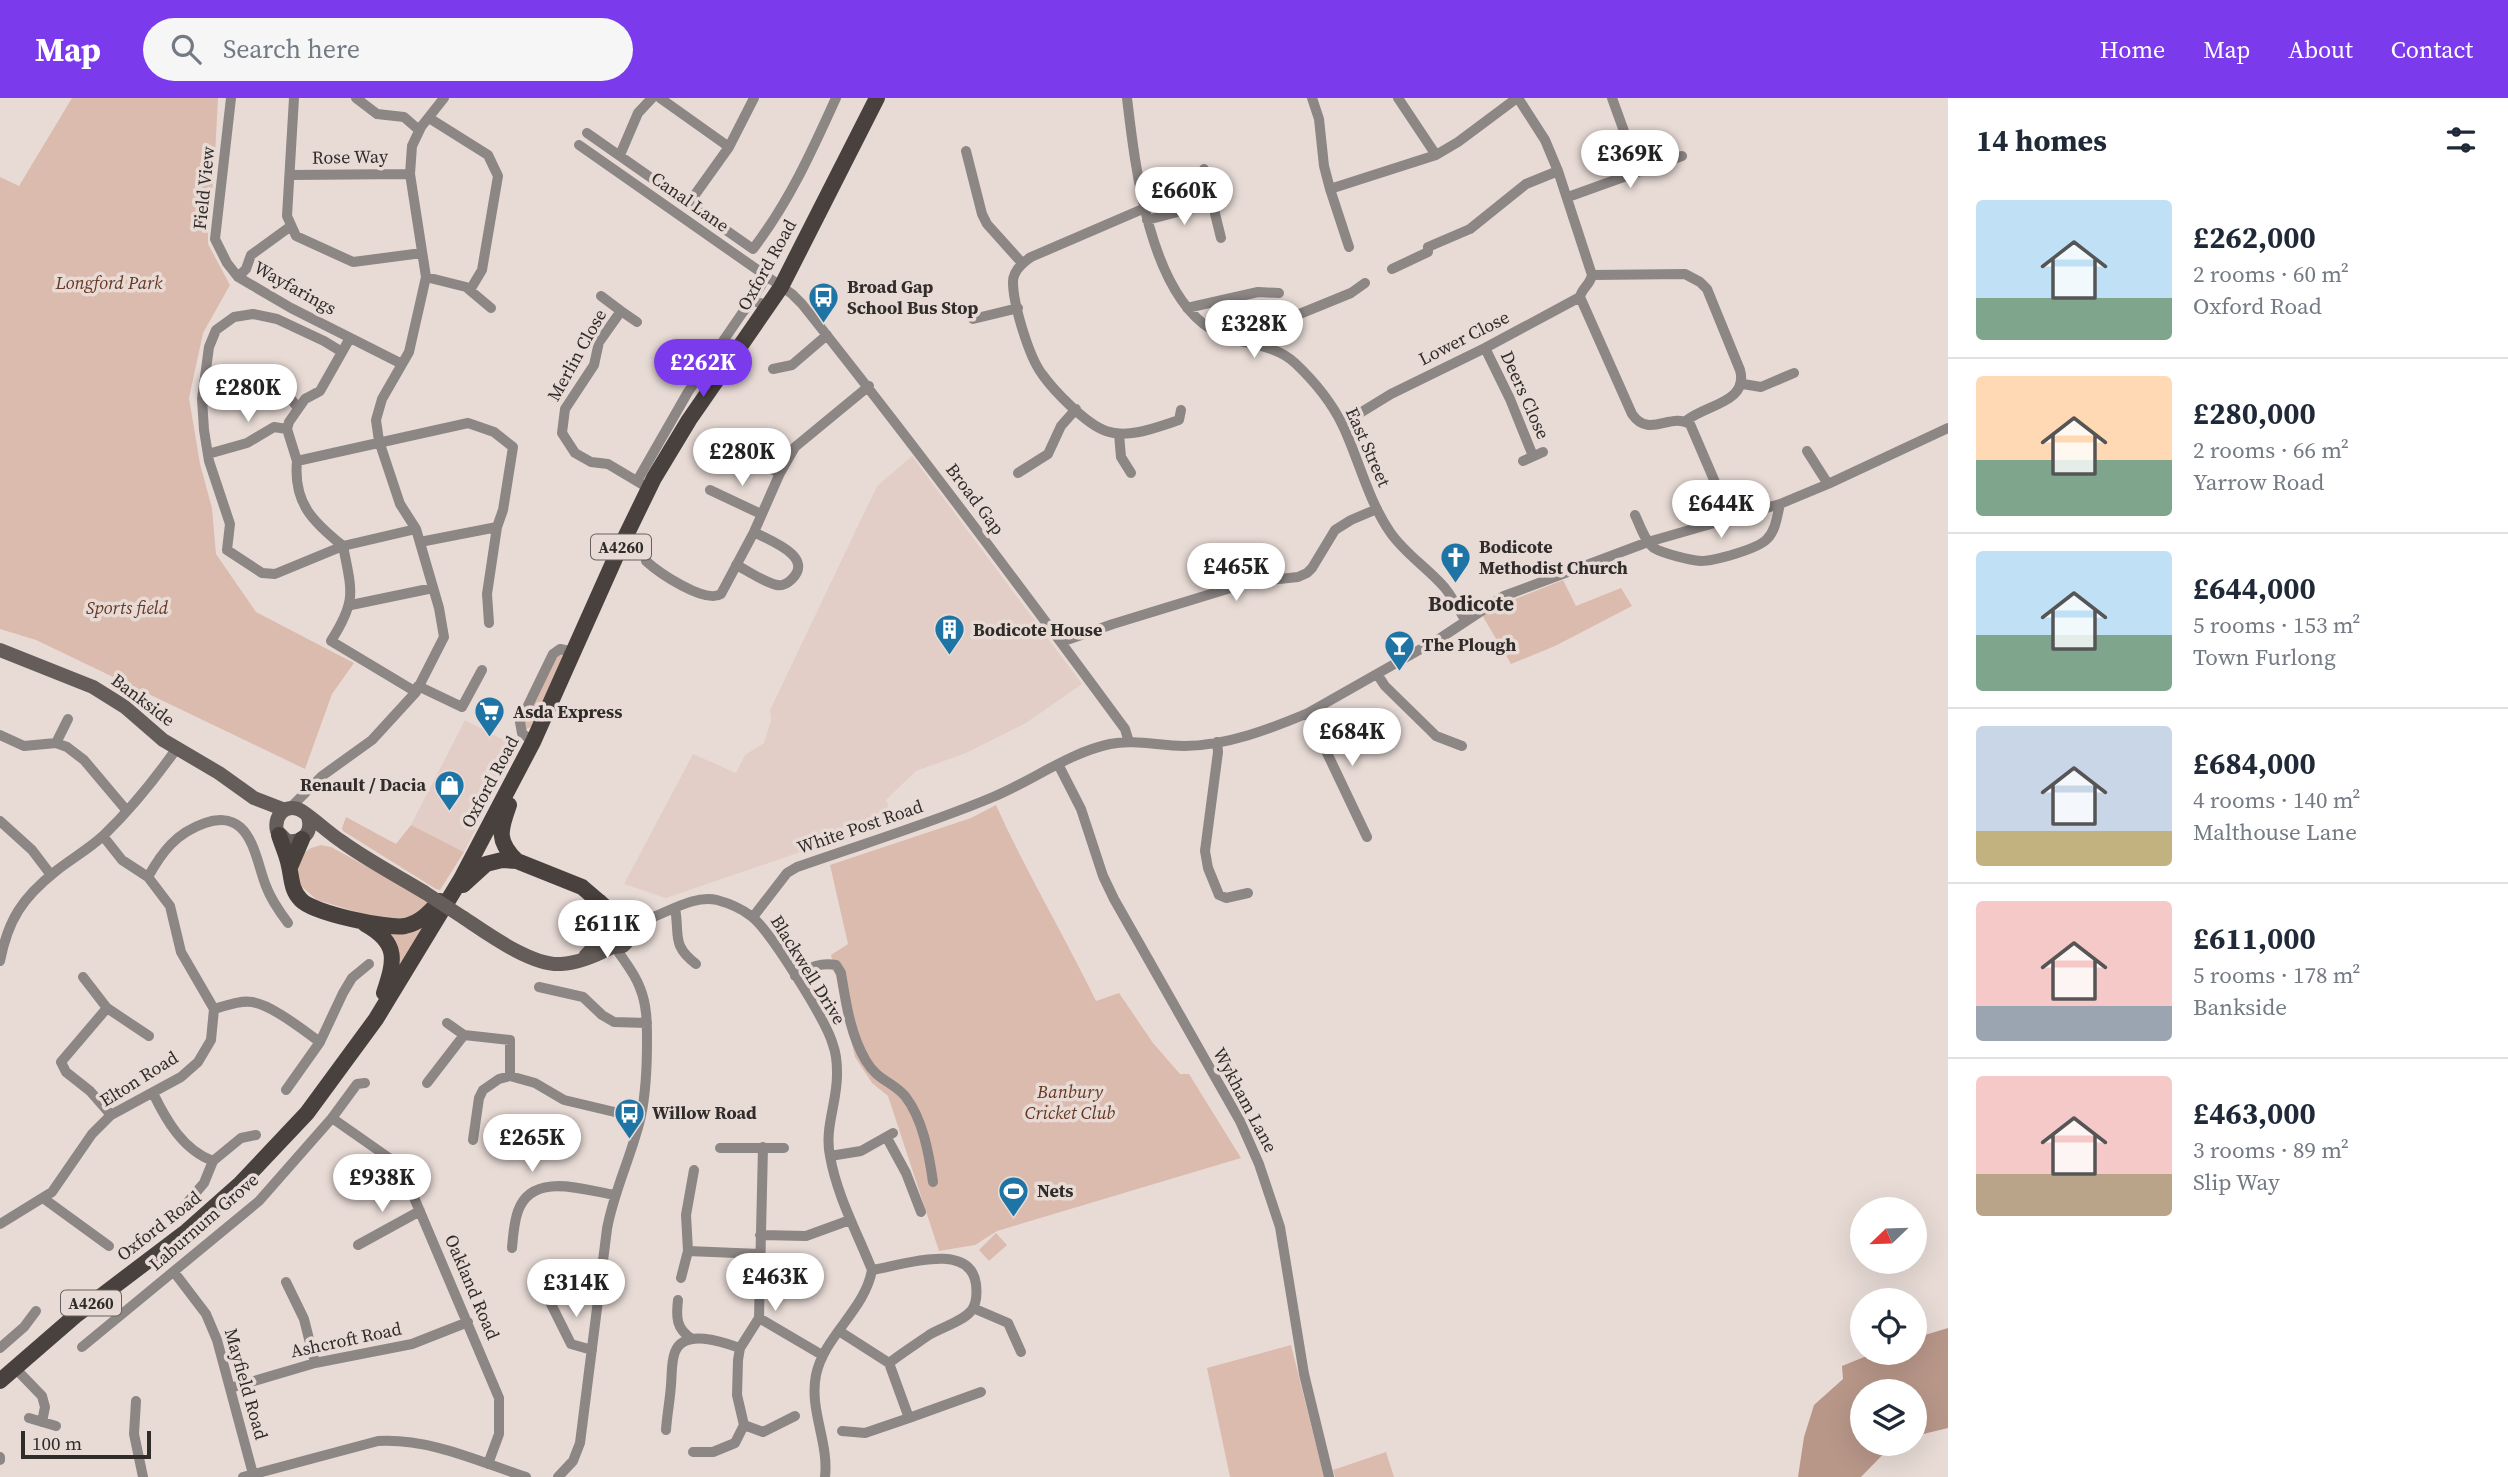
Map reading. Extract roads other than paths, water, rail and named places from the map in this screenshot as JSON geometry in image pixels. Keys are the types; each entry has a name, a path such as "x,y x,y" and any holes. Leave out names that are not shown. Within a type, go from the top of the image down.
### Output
{"main road":[{"name":"Oxford Road","path":"0,1381 110,1289 187,1231 240,1184 307,1113 376,1019 461,879 533,742 617,554 644,485 654,478 689,420 781,287 877,98"},
{"path":"517,861 506,849 500,831 522,763"},
{"path":"277,830 290,867 293,888 306,905 358,920 394,926 412,924 430,912 461,879"},
{"path":"290,867 304,837"},
{"path":"447,902 486,864 502,860 517,861 572,882 598,900 627,931"},
{"path":"598,900 604,916 605,930"},
{"path":"358,920 382,935 391,948 391,974 376,1019"}],"street":[{"name":"Field View","path":"231,98 215,239 227,263 238,277"},
{"path":"294,98 287,216 296,236 353,262 422,253"},
{"path":"356,98 377,114 404,117 419,130"},
{"path":"341,841 304,837 287,841 277,830 278,816 297,812 322,776 372,740 417,689 444,637 416,528 400,504 379,441 376,420 382,399 409,352 426,277 410,174 412,146 419,130 444,98"},
{"path":"620,155 638,113 652,98"},
{"path":"660,98 729,148"},
{"path":"689,203 729,148 754,98"},
{"path":"587,133 753,249 777,218 804,171 836,98"},
{"name":"East Street","path":"1128,98 1132,142 1147,220 1166,270 1187,308 1198,321 1214,332 1259,345 1283,354 1294,362 1321,393 1342,424 1377,509 1397,543 1445,587 1465,620"},
{"path":"1312,98 1319,119 1324,166 1349,247"},
{"path":"1398,98 1436,155"},
{"path":"1330,189 1436,155 1518,98 1545,140 1568,197 1592,275 1580,297 1635,419 1653,426 1679,419 1686,421 1694,429 1730,517"},
{"path":"1612,98 1638,170"},
{"path":"429,118 488,155 498,176 482,270 470,290"},
{"name":"Canal Lane","path":"579,145 781,287"},
{"path":"966,151 982,214 1022,263"},
{"path":"1568,197 1682,156"},
{"path":"1204,169 1221,238"},
{"path":"1392,270 1427,252 1428,247 1470,229 1526,184 1558,171"},
{"name":"Rose Way","path":"290,175 410,174"},
{"path":"1147,220 1212,203"},
{"path":"1145,208 1031,257 1022,263 1013,282 1035,364 1053,388 1076,410 1096,426 1119,434 1182,420"},
{"name":"Wayfarings","path":"291,226 251,255 246,269 238,277 291,308 402,364"},
{"path":"1592,275 1685,274 1700,282 1713,301 1743,384 1727,401 1696,412 1686,421"},
{"path":"426,277 466,286 491,307"},
{"path":"644,485 688,392 766,277"},
{"path":"1259,345 1270,326 1351,293 1365,284"},
{"name":"Broad Gap","path":"781,287 802,304 869,386 1125,729 1129,742"},
{"path":"1187,308 1258,292 1279,293"},
{"name":"Merlin Close","path":"601,296 638,322"},
{"name":"Lower Close","path":"1342,424 1391,394 1580,297"},
{"path":"752,301 769,305"},
{"path":"973,319 1018,308"},
{"name":"Merlin Close","path":"621,311 599,342 594,365 565,409 562,433 575,453 591,462 608,464 644,485"},
{"path":"342,352 277,319 253,314 234,317 216,330 209,347 202,398 208,454 230,524 227,550 262,573 275,573 343,546 416,528"},
{"path":"772,369 792,365 827,335"},
{"path":"350,338 320,391 297,407 287,429 297,461 295,476 302,504 317,525 343,546 351,583 351,605 331,641 417,689 462,708 482,670"},
{"name":"Deers Close","path":"1485,348 1510,399 1533,456"},
{"path":"1743,384 1761,387 1794,373"},
{"path":"204,384 262,379 279,385 297,407"},
{"path":"646,561 656,570 710,598 721,594 754,532 780,473 801,441 869,386"},
{"path":"1034,478 1023,470 1048,454 1061,426 1076,410"},
{"path":"297,461 468,423 494,432 513,446 487,594 489,623"},
{"path":"208,454 247,443 274,427 287,429"},
{"name":"White Post Road","path":"753,917 787,873 797,867 996,796 1088,751 1129,742 1186,746 1217,743 1284,723 1308,713 1442,637 1504,596 1648,542 1780,504 1948,428"},
{"path":"1119,434 1121,457 1131,473"},
{"path":"704,454 719,445 780,473"},
{"path":"1807,451 1828,484"},
{"path":"709,490 761,514"},
{"path":"1635,515 1648,542 1654,548 1699,561 1738,552 1767,539 1776,523 1780,504"},
{"path":"1061,642 1250,582 1298,578 1312,568 1335,530 1377,509"},
{"path":"420,542 497,527"},
{"path":"736,565 776,585 787,583 796,574 797,560 789,550 754,532"},
{"path":"351,605 433,588"},
{"name":"Bankside","path":"0,650 93,687 118,702 163,740 254,798 297,812 464,918 536,960 563,964 579,960"},
{"path":"1377,674 1385,686 1436,736 1462,746"},
{"path":"1308,713 1367,837"},
{"path":"56,743 68,719"},
{"path":"0,735 24,747 56,743 67,747 84,760 127,811"},
{"path":"1217,743 1218,752 1206,827 1206,860 1219,895 1226,898 1248,893"},
{"path":"0,961 5,933 28,898 51,875 103,836 127,811 177,748"},
{"name":"Wykham Lane","path":"1058,764 1081,809 1114,900 1240,1121 1259,1164 1280,1227 1304,1374 1329,1477"},
{"name":"Bankside","path":"254,798 277,830"},
{"path":"297,812 310,826 304,837"},
{"path":"148,877 162,854 180,835 216,819 229,821 241,827 250,842 271,897 288,923"},
{"path":"0,821 32,850 51,875"},
{"path":"103,836 122,860 148,877 170,906 181,952 214,1009 235,1003 254,1002 320,1042"},
{"path":"579,960 623,946 627,931 675,908 704,899 717,900 753,917"},
{"path":"675,908 679,948 695,964"},
{"name":"Blackwell Drive","path":"753,917 814,1005 833,1044 837,1070 828,1134 830,1156 850,1220 872,1270"},
{"path":"558,1477 578,1452 607,1229 640,1118 647,1069 644,999 632,972 627,931 615,921 605,930 592,950 579,960"},
{"path":"605,930 606,942 614,947 632,972"},
{"path":"286,1090 320,1042 352,978 369,964"},
{"path":"795,976 814,965 836,965 841,973 855,1040 875,1074 899,1091 911,1106 929,1154 933,1182"},
{"path":"83,976 107,1008 149,1036"},
{"path":"539,987 583,997 614,1022 647,1023"},
{"path":"107,1008 61,1062 66,1072 90,1091 111,1115"},
{"name":"Elton Road","path":"0,1224 43,1198 60,1183 88,1139 111,1115 181,1077 198,1062 211,1040 214,1009"},
{"path":"447,1023 464,1035 510,1041"},
{"path":"510,1076 512,1028"},
{"path":"427,1083 464,1035"},
{"path":"473,1140 479,1098 483,1090 499,1079 510,1076 536,1083 564,1100 640,1118"},
{"name":"Laburnum Grove","path":"82,1347 259,1202 332,1118 356,1084 365,1083"},
{"path":"153,1093 167,1119 188,1147 213,1161"},
{"name":"Oakland Road","path":"332,1118 392,1160 407,1181 421,1210 499,1398 499,1434 488,1464"},
{"path":"176,1216 204,1183 213,1161 241,1138 256,1135"},
{"path":"830,1156 860,1151 890,1136 921,1212"},
{"path":"693,1452 713,1452 727,1448 735,1443 744,1425 737,1395 737,1360 740,1348 759,1318 763,1147"},
{"path":"720,1148 784,1148"},
{"path":"681,1278 688,1251 686,1215 694,1170"},
{"path":"525,1238 512,1243 517,1213 524,1197 532,1191 549,1186 615,1195"},
{"path":"43,1198 109,1246"},
{"path":"358,1245 421,1210"},
{"path":"760,1235 806,1236 850,1220"},
{"path":"688,1251 760,1254"},
{"path":"825,1477 827,1459 817,1415 816,1376 822,1355 870,1279 872,1270 934,1259 956,1259 969,1268 975,1280 973,1308 889,1363"},
{"name":"Mayfield Road","path":"174,1272 206,1314 217,1340 248,1476"},
{"path":"286,1282 304,1319 315,1363"},
{"path":"549,1300 571,1345 592,1350"},
{"path":"678,1300 677,1324 685,1335 692,1339"},
{"path":"973,1308 1008,1323 1021,1352"},
{"path":"0,1348 18,1333 36,1311"},
{"path":"759,1318 822,1355"},
{"name":"Ashcroft Road","path":"230,1388 315,1363 412,1344 468,1322"},
{"path":"839,1331 889,1363 909,1418"},
{"path":"666,1430 674,1353 678,1346 692,1339 710,1339 740,1348"},
{"path":"14,1367 42,1396 45,1407 42,1422"},
{"path":"842,1431 865,1433 981,1392"},
{"path":"135,1401 134,1434 144,1477"},
{"path":"744,1425 762,1432 795,1416"},
{"path":"29,1418 57,1426"},
{"path":"248,1476 378,1441 397,1440 429,1445 526,1477"}],"place":[{"name":"Broad Gap School Bus Stop","path":"824,324"},
{"name":"Bodicote Methodist Church","path":"1456,584"},
{"name":"Bodicote House","path":"950,657"},
{"name":"The Plough","path":"1399,672"},
{"name":"Asda Express","path":"490,739"},
{"name":"Renault / Dacia","path":"449,812"},
{"name":"Willow Road","path":"629,1140"},
{"name":"Nets","path":"1014,1218"}],"district":[{"name":"Bodicote","path":"1471,604"}],"park label":[{"name":"Longford Park","path":"109,283"},
{"name":"Sports field","path":"127,608"},
{"name":"Banbury Cricket Club","path":"1070,1102"}]}
